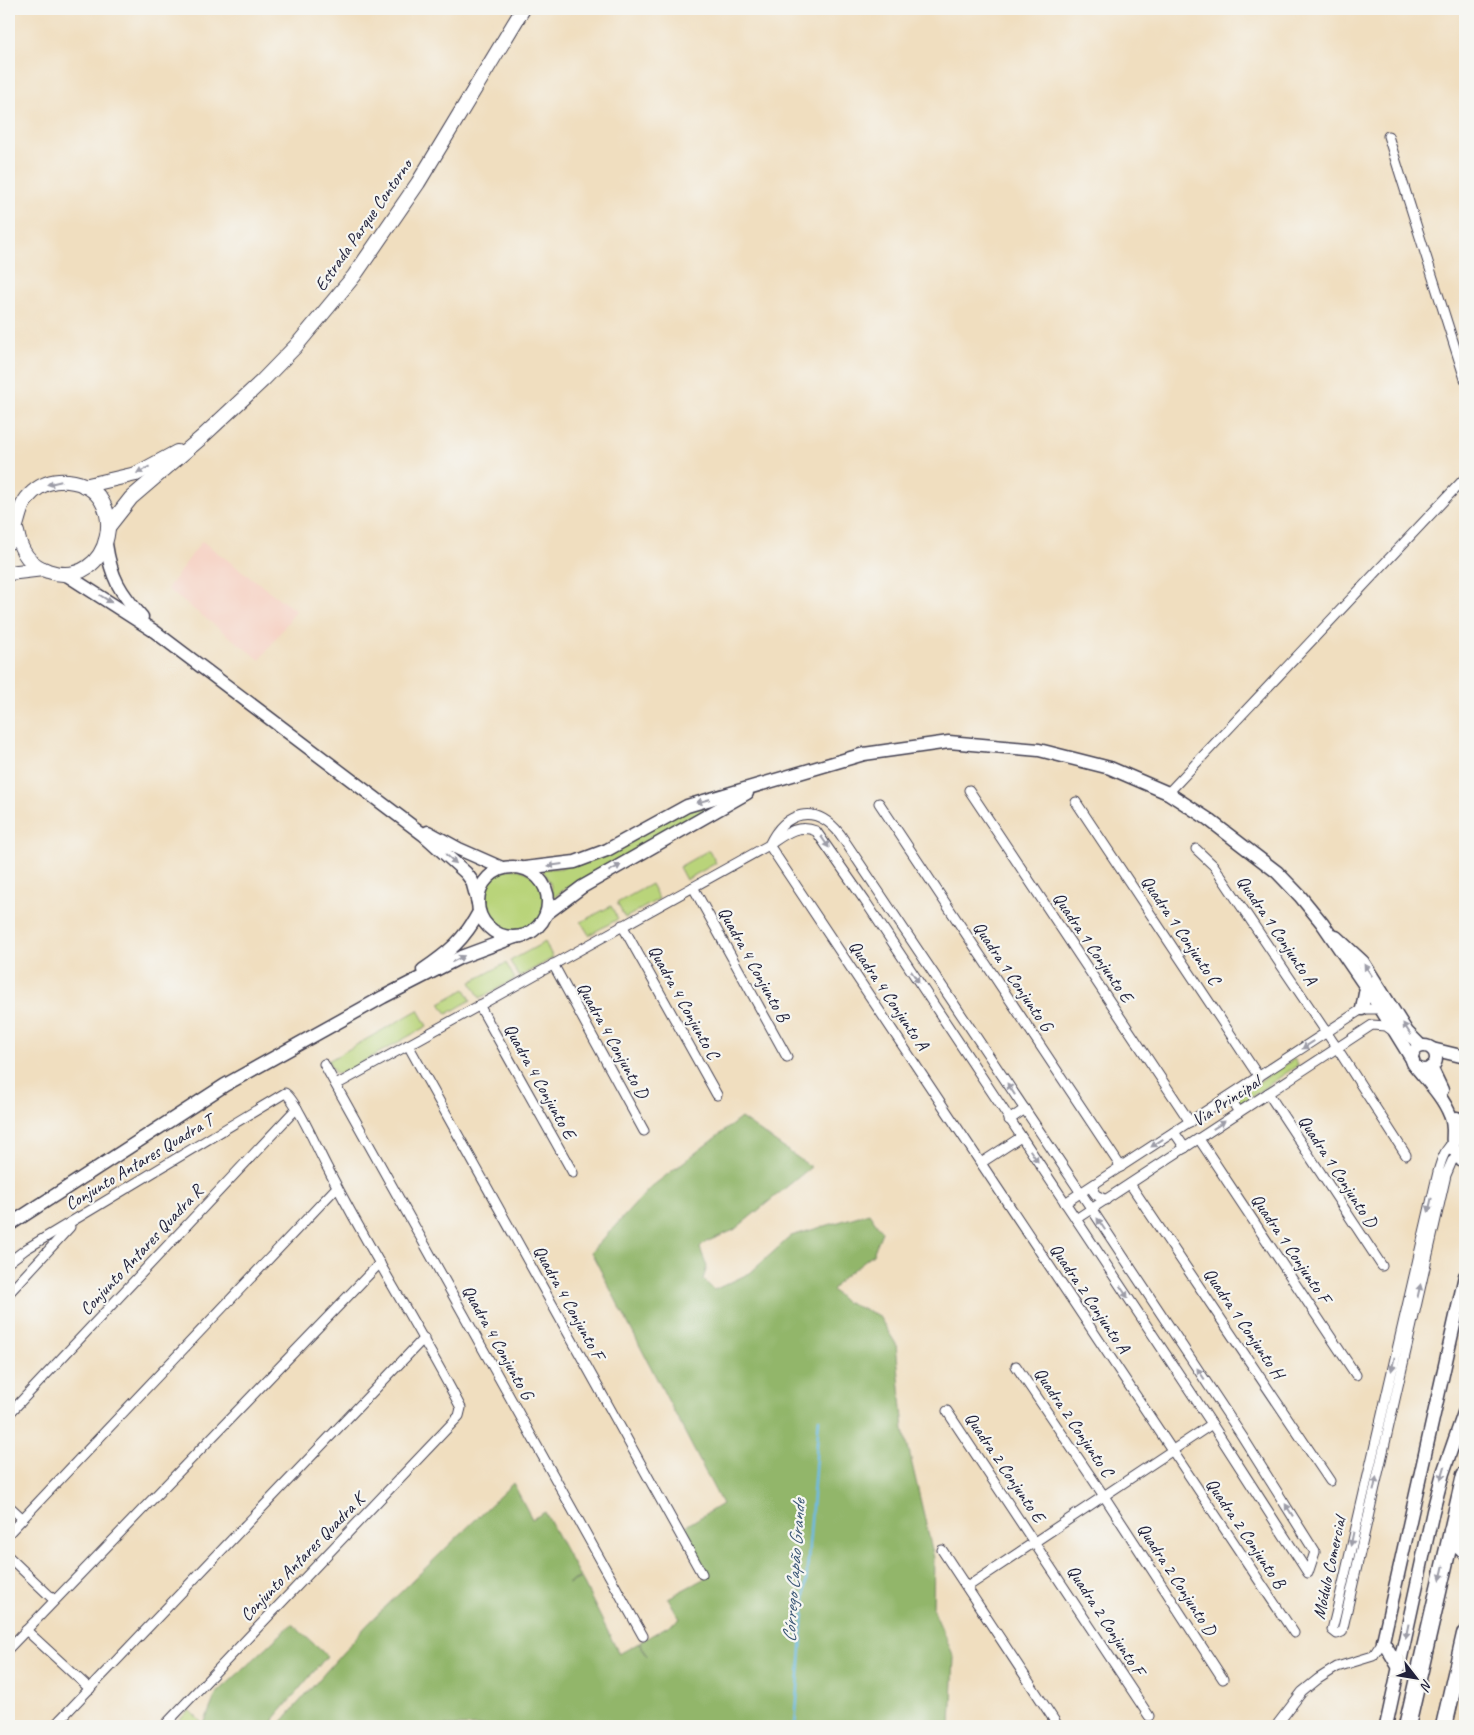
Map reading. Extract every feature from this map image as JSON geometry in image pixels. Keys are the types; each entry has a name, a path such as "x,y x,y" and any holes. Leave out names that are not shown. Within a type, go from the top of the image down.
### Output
{"highway":[{"path":"1407,1726 1465,1475"},
{"path":"1452,1531 1456,1543 1465,1551"},
{"path":"1444,1726 1465,1634"}],"main road":[{"name":"Estrada Parque Contorno","path":"201,438 296,346 354,276 418,183 523,9"},
{"path":"84,486 136,474 201,438"},
{"path":"109,526 130,498 201,438"},
{"path":"43,569 28,558 18,541 13,537 20,510 25,500 37,489 52,482 62,481 84,486 94,492 102,502 107,514 109,526 106,544 110,569 116,584 154,631"},
{"path":"65,574 75,572 94,562 106,544"},
{"path":"9,573 43,569 65,574 154,631 328,765 400,816 466,873 472,881 485,922 493,931 504,936 515,937"},
{"path":"383,997 451,950 463,939 479,908 479,894 487,878 502,868 514,866 525,868 575,862 594,855 687,806 864,754 949,742 1039,750 1110,768 1168,793 1208,819 1277,872 1322,923 1381,1009 1414,1064 1445,1104 1461,1149"},
{"path":"9,1226 226,1085 383,997 461,957 534,930 546,914 582,887 767,782"},
{"path":"400,816 458,849 502,868"},
{"path":"525,868 535,874 545,887 548,903 546,914"},
{"path":"1322,923 1363,962 1407,1032 1430,1055 1465,1064"},
{"path":"1362,1009 1366,988"},
{"path":"1381,1009 1395,1011"},
{"path":"1414,1064 1413,1054 1465,1057"},
{"path":"1414,1064 1423,1070 1430,1055"},
{"path":"1430,1055 1436,1079 1451,1103 1461,1149"},
{"path":"1399,1668 1384,1641 1465,1276"},
{"path":"1386,1726 1433,1511 1443,1473 1465,1410"},
{"path":"1410,1521 1433,1511"}],"street":[{"path":"1388,136 1465,379"},
{"path":"1168,793 1465,480"},
{"name":"Quadra 1 Conjunto E","path":"969,790 1190,1122"},
{"name":"Quadra 1 Conjunto C","path":"1076,802 1259,1077"},
{"name":"Quadra 1 Conjunto G","path":"879,803 1121,1167"},
{"path":"336,1085 769,845 796,828 808,828 816,831 865,901 1227,1446 1308,1573 1315,1552 1242,1436 880,891 835,828 821,817 808,814 792,817 779,827 769,845"},
{"name":"Quadra 4 Conjunto A","path":"769,845 981,1163"},
{"name":"Quadra 1 Conjunto A","path":"1196,849 1214,866 1337,1048 1406,1155"},
{"name":"Quadra 4 Conjunto B","path":"693,887 787,1057"},
{"path":"865,901 880,891"},
{"name":"Quadra 4 Conjunto C","path":"622,925 717,1095"},
{"name":"Quadra 4 Conjunto D","path":"553,964 644,1131"},
{"name":"Quadra 4 Conjunto E","path":"479,1005 573,1173"},
{"path":"1362,1009 1381,1009"},
{"name":"Via Principal","path":"1065,1203 1362,1009"},
{"name":"Via Principal","path":"1076,1219 1372,1025 1386,1026 1396,1033"},
{"name":"Quadra 4 Conjunto F","path":"408,1045 702,1574"},
{"name":"Quadra 4 Conjunto G","path":"324,1064 643,1636"},
{"name":"Quadra 1 Conjunto D","path":"1268,1093 1382,1266"},
{"name":"Conjunto Antares Quadra T","path":"9,1262 26,1249 282,1094 288,1094 297,1108"},
{"path":"1229,1097 1239,1112"},
{"path":"54,1726 424,1338 337,1187 297,1108"},
{"name":"Conjunto Antares Quadra R","path":"9,1414 297,1108"},
{"path":"1009,1120 1025,1109"},
{"path":"1174,1132 1185,1148"},
{"path":"981,1163 1021,1137"},
{"name":"Quadra 1 Conjunto F","path":"1199,1139 1356,1375"},
{"name":"Módulo Comercial","path":"1383,1429 1357,1517 1332,1630 1337,1634 1342,1632 1368,1520 1383,1429 1442,1173 1443,1157 1461,1149"},
{"name":"Módulo Comercial","path":"1442,1173 1461,1149"},
{"name":"Quadra 2 Conjunto A","path":"981,1163 1172,1450"},
{"path":"1095,1184 1094,1191 1096,1195 1106,1200"},
{"name":"Quadra 1 Conjunto H","path":"1130,1184 1330,1481"},
{"path":"9,1533 337,1187"},
{"path":"9,1292 79,1218"},
{"path":"26,1249 37,1262"},
{"path":"9,1648 380,1263"},
{"path":"1134,1306 1149,1296"},
{"name":"Conjunto Antares Quadra K","path":"164,1726 459,1416 461,1408 424,1338"},
{"name":"Quadra 2 Conjunto C","path":"1016,1366 1104,1496"},
{"name":"Quadra 2 Conjunto E","path":"947,1411 1035,1542"},
{"path":"967,1586 1212,1424"},
{"path":"1227,1446 1242,1436"},
{"name":"Quadra 2 Conjunto B","path":"1172,1450 1294,1633"},
{"name":"Quadra 2 Conjunto D","path":"1104,1496 1223,1679"},
{"path":"9,1506 22,1518"},
{"path":"1357,1517 1368,1520"},
{"name":"Quadra 2 Conjunto F","path":"1035,1542 1149,1716"},
{"path":"942,1550 1058,1726"},
{"path":"9,1557 54,1600"},
{"path":"1336,1614 1346,1615"},
{"path":"26,1630 90,1689"},
{"path":"1276,1726 1302,1692 1337,1667 1373,1656 1384,1641"},
{"path":"61,1719 69,1726"}],"shaded area":[{"path":"202,541 296,611 260,660 167,589"}],"green space":[{"path":"748,790 565,889 553,898 550,883 542,869 561,868 683,810"},
{"path":"709,850 716,863 686,880 679,867"},
{"path":"513,869 525,872 536,879 543,890 546,902 543,914 536,925 525,932 513,935 501,932 490,925 483,914 480,902 483,890 490,879 501,872"},
{"path":"651,884 659,899 625,918 617,903"},
{"path":"611,906 618,919 589,935 581,922"},
{"path":"545,942 553,958 519,977 510,961"},
{"path":"506,963 515,979 480,998 471,982"},
{"path":"465,989 471,1000 447,1014 440,1003"},
{"path":"418,1010 427,1026 341,1074 335,1073 328,1061"},
{"path":"1294,1059 1298,1065 1242,1103 1237,1101 1237,1096"},
{"path":"741,1118 811,1167 734,1230 706,1242 700,1248 707,1267 703,1279 714,1290 750,1273 791,1236 869,1213 882,1232 873,1254 841,1279 832,1290 845,1302 878,1315 896,1344 904,1430 934,1558 933,1609 954,1657 951,1726 278,1726 367,1625 513,1483 532,1519 545,1512 580,1577 568,1584 581,1578 619,1654 639,1643 647,1656 640,1642 680,1619 668,1598 707,1577 681,1529 722,1504 591,1252 651,1187"},
{"path":"292,1624 327,1656 275,1718 272,1726 203,1726 216,1694"},
{"path":"189,1710 204,1725 174,1726"}],"waterway":[{"name":"Córrego Capão Grande","path":"795,1726 819,1418"}]}
